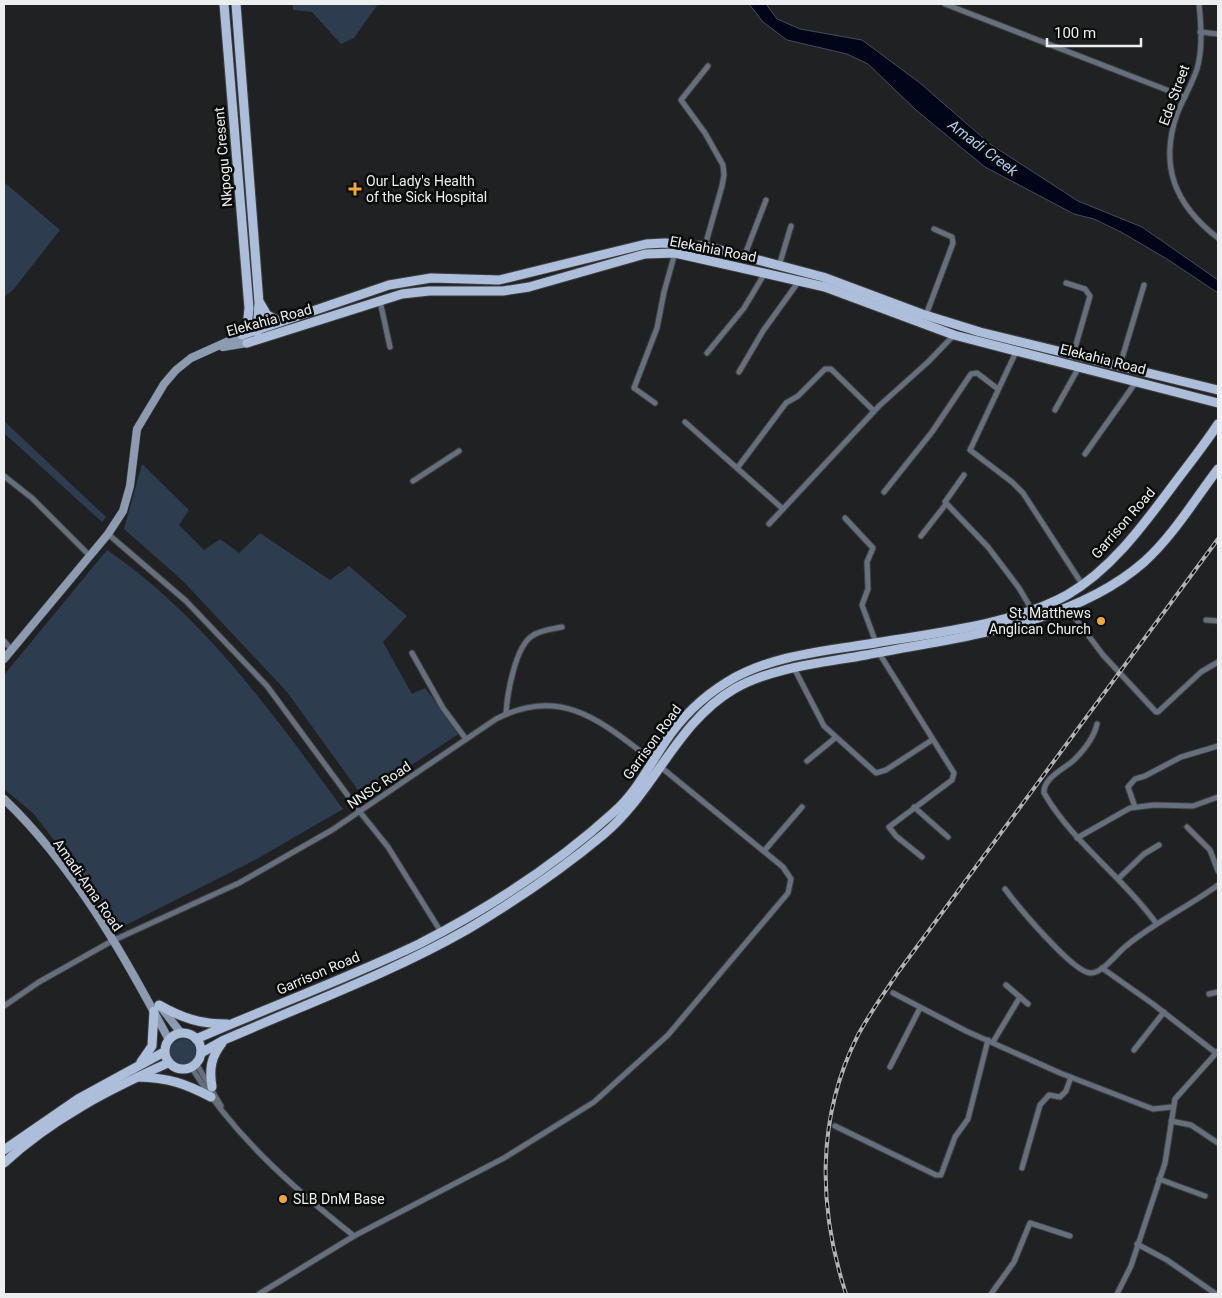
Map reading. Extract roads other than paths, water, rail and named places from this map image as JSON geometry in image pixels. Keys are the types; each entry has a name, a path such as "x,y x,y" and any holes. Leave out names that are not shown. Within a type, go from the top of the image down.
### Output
{"main road":[{"name":"Nkpogu Cresent","path":"224,4 249,308 244,339"},
{"name":"Nkpogu Cresent","path":"236,4 260,303 258,328"},
{"name":"Elekahia Road","path":"244,339 258,328 389,285 411,280 431,278 499,280 646,244 673,243 705,246 823,277 926,315 980,332 1218,390"},
{"name":"Elekahia Road","path":"244,339 272,335 402,294 429,291 508,291 645,254 675,253 799,281 843,294 954,335 1218,403"},
{"path":"260,303 267,315 279,321"},
{"name":"Nkpogu Cresent","path":"249,308 258,328"},
{"path":"258,328 272,335"},
{"name":"Garrison Road","path":"196,1039 392,956 441,932 490,903 552,860 614,812 635,788 666,741 690,711 712,692 738,676 766,664 786,659 968,626 1032,610 1069,594 1104,567 1134,535 1218,424"},
{"name":"Garrison Road","path":"201,1053 224,1040 424,952 496,912 529,890 605,834 635,804 662,768 684,731 718,700 744,684 794,668 1001,629 1036,619 1098,592 1144,562 1218,469"},
{"path":"139,1064 152,1046 156,1008 196,1022 232,1024"},
{"path":"4,1150 78,1099 164,1052 169,1040 181,1033 188,1034 196,1039 201,1053 194,1065 179,1069 168,1063 164,1052"},
{"path":"212,1087 210,1069 213,1057 224,1040"},
{"path":"4,1163 56,1124 135,1077 168,1063"},
{"path":"135,1077 171,1079 184,1083 212,1098"}],"street":[{"path":"946,4 1185,97"},
{"name":"Ede Street","path":"1199,4 1200,32 1197,69 1176,116 1169,144 1170,171 1180,195 1188,208 1218,238"},
{"path":"1200,32 1218,34"},
{"path":"705,246 724,175 723,165 705,133 681,100 708,66"},
{"path":"744,257 766,200"},
{"path":"779,266 791,226"},
{"path":"926,315 953,242 952,237 934,229"},
{"path":"655,403 634,388 658,328 664,292 675,253"},
{"path":"707,353 744,308 765,273"},
{"path":"740,372 763,331 799,281"},
{"path":"1066,283 1085,289 1090,296 1073,355"},
{"path":"1120,365 1144,285"},
{"path":"380,301 390,347"},
{"path":"768,524 874,411 928,362 954,335"},
{"name":"Elekahia Road","path":"4,659 108,534 123,511 128,494 135,434 141,419 164,384 176,370 191,358 216,347 244,339"},
{"path":"1016,352 970,447 970,451 1007,478 1023,493 1082,584"},
{"path":"1055,410 1079,367"},
{"path":"738,467 786,403 798,396 825,369 830,369 874,411"},
{"path":"884,492 932,432 972,374 977,373 998,389"},
{"path":"1085,454 1136,381"},
{"path":"685,422 738,467 783,509"},
{"path":"413,481 459,451"},
{"path":"921,536 946,504 946,497 964,475"},
{"path":"4,476 32,498 90,556"},
{"path":"946,504 988,547 1023,593 1032,610"},
{"path":"845,518 874,548 867,562 868,589 862,605 876,643"},
{"path":"108,534 186,601 250,667 309,741 360,812 388,847 441,932"},
{"path":"1067,606 1103,655 1156,712 1201,672 1218,662"},
{"path":"1206,620 1218,621"},
{"path":"506,714 510,682 525,643 536,633 562,627"},
{"path":"4,641 11,649"},
{"path":"878,652 954,773 954,777 891,824 889,828 922,858"},
{"path":"412,653 444,708 466,739"},
{"path":"794,668 824,726 876,774 886,770 932,740"},
{"name":"NNSC Road","path":"4,1006 39,982 112,941 239,883 360,812 466,739 506,714 533,706 551,705 568,707 600,722 653,761"},
{"path":"1097,724 1093,737 1078,755 1053,776 1043,790 1062,822 1119,878 1156,924"},
{"path":"807,761 835,738"},
{"path":"1135,807 1128,787 1129,782 1181,756 1218,746"},
{"path":"259,1294 354,1236 502,1159 552,1130 594,1102 656,1046 788,893 791,885 789,874 764,851 662,768"},
{"path":"1077,838 1117,814 1135,807 1154,805 1193,806 1218,797"},
{"name":"Amadi-Ama Road","path":"4,800 21,815 59,861 156,1008 181,1033"},
{"path":"764,851 802,807"},
{"path":"914,808 948,837"},
{"path":"1187,827 1210,850 1218,871"},
{"path":"1119,878 1144,854 1159,845"},
{"path":"1005,889 1037,927 1083,971 1090,973 1102,968 1114,955 1156,924 1218,885"},
{"path":"1102,968 1217,1052 1180,1092 1172,1108 1169,1148 1138,1244 1117,1294"},
{"path":"1006,985 1028,1004"},
{"path":"1209,994 1218,992"},
{"path":"894,993 920,1008 1071,1077 1153,1109 1172,1108"},
{"path":"835,1126 936,1175 942,1175 955,1136 968,1118 991,1041 1020,997"},
{"name":"Amadi-Ama Road","path":"156,1008 169,1040"},
{"path":"890,1067 920,1008"},
{"path":"1134,1050 1164,1012"},
{"path":"194,1065 212,1098 254,1148 286,1181 354,1236"},
{"path":"194,1065 212,1087 224,1111"},
{"path":"1022,1168 1040,1105 1049,1095 1060,1096 1064,1094 1071,1077"},
{"path":"1172,1120 1191,1125 1218,1143"},
{"path":"1159,1179 1206,1196"},
{"path":"992,1294 1014,1262 1030,1223 1070,1236"},
{"path":"1138,1244 1167,1260 1216,1294"}],"water":[{"name":"Amadi Creek","path":"749,4 766,4 777,19 800,29 862,40 920,83 990,144 1078,201 1142,227 1218,280 1218,293 1167,259 1121,232 1094,219 1074,214 985,167 916,110 868,64 847,54 787,40 763,22"}],"railway":[{"path":"846,1294 830,1229 826,1196 826,1163 828,1131 834,1098 844,1066 858,1035 899,971 1218,539"}],"place":[{"name":"Our Lady's Health of the Sick Hospital","path":"355,189"},
{"name":"St. Matthews Anglican Church","path":"1101,621"},
{"name":"SLB DnM Base","path":"283,1199"}]}
